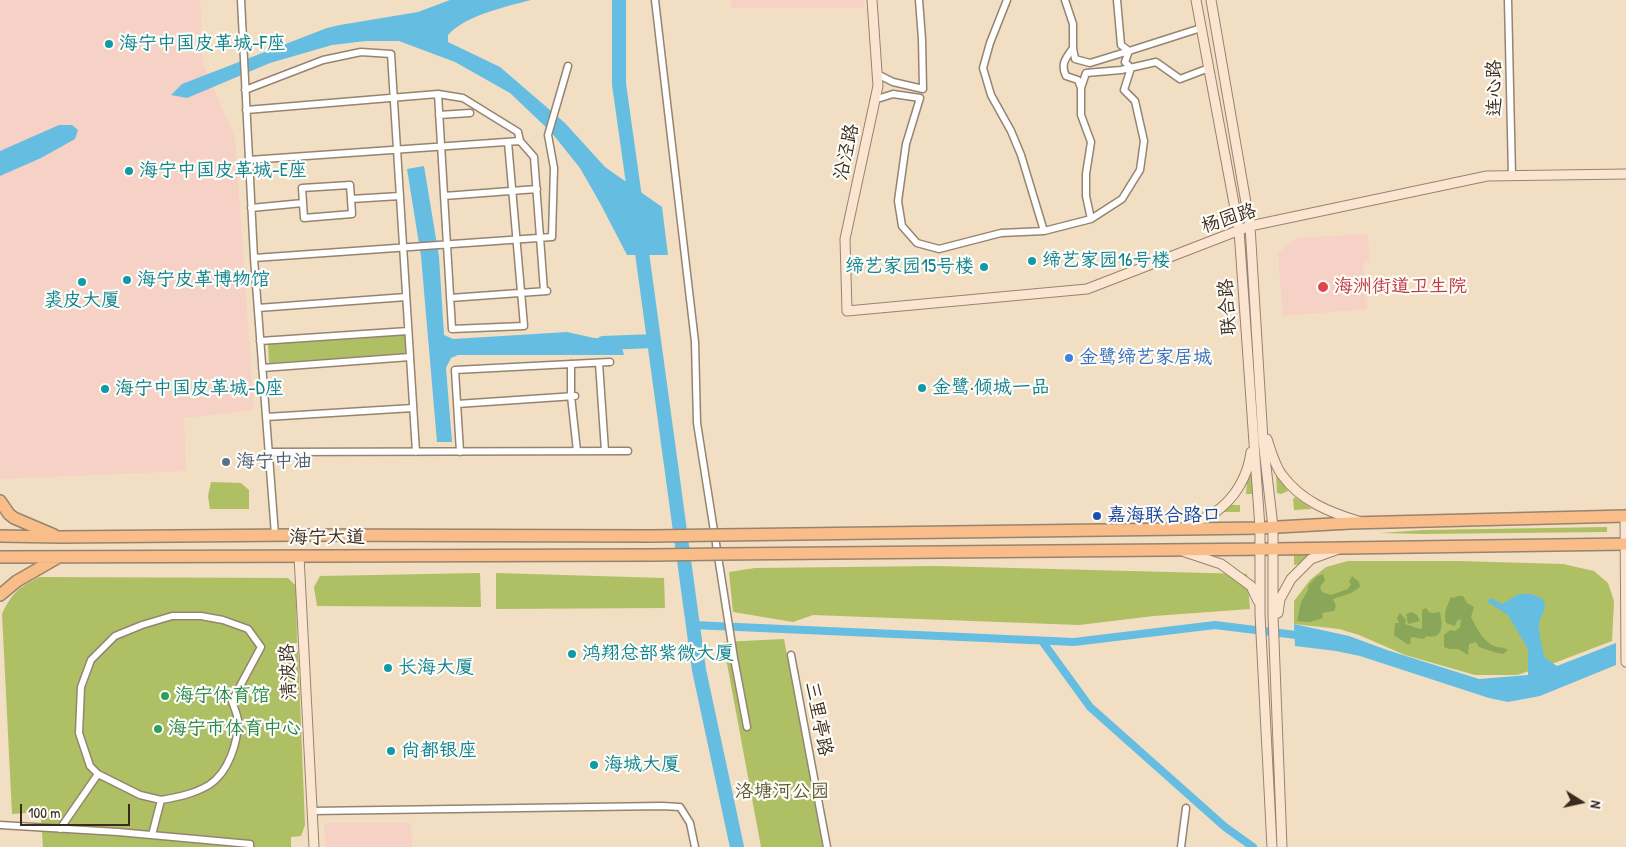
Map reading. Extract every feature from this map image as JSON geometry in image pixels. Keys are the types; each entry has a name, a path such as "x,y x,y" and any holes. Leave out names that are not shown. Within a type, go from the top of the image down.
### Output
{"highway":[{"path":"0,501 14,518 60,537"},
{"name":"海宁大道","path":"0,536 651,536 1260,528 1366,523 1626,516"},
{"name":"海宁大道","path":"0,557 654,555 1626,544"},
{"path":"0,595 17,580 60,556"}],"main road":[{"name":"沿泾路","path":"847,311 845,239 878,86 872,0"},
{"name":"联合路","path":"1196,0 1239,230 1260,528 1262,647 1277,845"},
{"path":"1211,0 1250,226 1262,427 1274,527 1277,845"},
{"name":"杨园路","path":"847,311 1087,289 1250,226 1487,176 1626,174"},
{"path":"1262,427 1282,474 1296,490 1316,505 1366,523"},
{"path":"1181,529 1214,512 1230,498 1245,478 1250,461 1254,431"},
{"path":"1626,516 1626,662"},
{"path":"1275,616 1280,599 1291,579 1311,559 1340,548"},
{"path":"1178,550 1221,564 1251,586 1260,604"},
{"name":"清波路","path":"300,556 314,847"}],"street":[{"path":"242,0 244,87 254,258 275,535"},
{"path":"655,0 695,342 697,424 731,642 748,727"},
{"path":"877,74 893,82 923,89 919,0"},
{"path":"1007,0 990,43 983,68 991,96 1011,131 1021,155 1044,231"},
{"path":"1066,0 1073,24 1073,48 1076,59 1090,63 1201,28"},
{"path":"1117,0 1121,45 1129,51"},
{"name":"连心路","path":"1508,0 1512,176"},
{"path":"1073,48 1065,58 1063,69 1066,76 1078,80 1081,88"},
{"path":"1129,51 1126,62 1131,68"},
{"path":"244,87 323,60 361,52 391,54 400,196 407,247 406,297 416,452"},
{"path":"1091,219 1086,196 1086,174 1091,142 1081,115 1081,88 1086,74 1131,68 1156,62 1180,79 1209,68"},
{"path":"254,258 552,237 554,168 548,134 568,66"},
{"path":"874,100 893,94 920,98 906,144 898,200 902,226 917,243 938,249 1001,233 1044,231 1091,219 1122,199 1140,170 1144,141 1134,102 1124,90 1131,68"},
{"path":"246,110 438,94 463,98 518,132 520,141 534,157 546,291 450,298"},
{"path":"438,94 452,329 524,326 508,142"},
{"path":"439,115 470,113"},
{"path":"248,160 520,141"},
{"path":"350,185 352,214 304,218 303,203 302,188 350,185"},
{"path":"444,196 537,189"},
{"path":"351,199 400,196"},
{"path":"251,208 303,203"},
{"path":"258,308 406,297"},
{"path":"260,341 408,331"},
{"path":"262,368 410,357"},
{"path":"460,452 455,370 610,362"},
{"path":"599,363 604,452"},
{"path":"571,364 577,452"},
{"path":"457,404 573,396"},
{"path":"266,417 413,408"},
{"path":"269,452 628,452"},
{"path":"172,616 216,618 248,629 261,647 232,701 238,719 236,743 225,770 203,788 189,794 162,800 140,795 98,774 90,766 80,732 81,688 92,660 116,636 142,625 172,616"},
{"name":"三里亭路","path":"791,656 827,847"},
{"path":"60,829 98,774"},
{"path":"152,835 162,800"},
{"path":"312,811 680,807 690,822 695,847"},
{"path":"1181,847 1186,808"},
{"path":"0,825 152,835 250,844 250,847"}],"shaded area":[{"path":"0,0 200,0 203,64 235,138 254,410 184,418 186,471 0,479"},
{"path":"731,0 864,0 864,8 732,8"},
{"name":"海洲街道卫生院","path":"1368,234 1369,261 1363,264 1367,309 1283,316 1278,253 1297,238"},
{"path":"324,823 411,823 412,847 325,847"}],"green space":[{"path":"406,334 406,354 269,363 268,343"},
{"path":"1254,469 1255,494 1246,494 1247,481"},
{"path":"1276,473 1288,491 1281,494 1277,493"},
{"path":"211,482 241,483 249,490 249,509 210,509 208,496"},
{"path":"1295,497 1312,509 1294,510 1293,499"},
{"path":"1230,505 1240,505 1240,512 1221,512"},
{"path":"1607,527 1607,532 1380,533 1423,530"},
{"path":"1294,554 1314,554 1299,564 1294,565"},
{"path":"1348,561 1459,561 1563,564 1594,571 1608,583 1614,601 1612,641 1517,675 1475,675 1405,655 1359,635 1339,629 1294,624 1294,601 1310,580 1326,567"},
{"path":"936,566 1247,574 1250,609 1154,616 1079,625 813,615 793,622 733,612 729,572 755,568"},
{"path":"480,573 481,607 317,606 314,587 320,576"},
{"path":"496,573 664,578 665,608 496,609"},
{"path":"1323,574 1325,580 1320,587 1322,592 1331,595 1348,589 1352,576 1359,582 1360,587 1351,593 1333,599 1336,606 1334,611 1322,613 1323,618 1310,622 1297,621 1301,602 1308,590 1308,586 1316,577"},
{"name":"海宁市体育中心","path":"39,577 288,578 296,586 297,643 278,644 279,653 298,651 305,825 301,836 291,837 291,847 43,847 40,805 26,813 12,814 2,614 16,592"},
{"path":"1463,596 1467,603 1474,607 1471,617 1484,639 1492,645 1508,650 1503,654 1497,653 1479,647 1476,642 1469,644 1468,655 1458,649 1444,647 1444,635 1450,630 1455,631 1460,627 1461,619 1457,621 1455,626 1446,623 1445,616 1451,597"},
{"path":"1426,608 1429,612 1440,612 1441,630 1439,633 1432,637 1426,636 1424,639 1412,637 1410,640 1411,644 1407,644 1394,635 1395,623 1399,623 1397,618 1400,613 1406,620 1405,624 1420,629 1422,628 1422,610"},
{"path":"1412,612 1417,615 1420,621 1408,624 1406,614"},
{"name":"洛塘河公园","path":"784,639 823,847 761,847 723,642"}],"water":[{"path":"450,0 531,0 486,13 465,22 448,35 448,42 500,67 565,123 605,167 662,207 668,255 627,255 580,168 551,132 510,93 455,62 399,41 366,41 332,45 270,63 187,98 171,95 182,84 327,28 418,12"},
{"path":"59,125 72,125 78,130 75,139 41,158 0,176 0,151"},
{"path":"424,166 439,257 444,335 453,339 567,332 594,338 620,339 624,355 458,355 451,358 446,368 452,442 437,442 421,256 407,169"},
{"path":"1519,594 1531,594 1543,599 1545,607 1539,628 1544,657 1557,666 1616,643 1616,665 1540,696 1508,702 1489,698 1360,656 1295,646 1294,624 1349,636 1479,679 1528,675 1528,649 1508,615 1489,603 1488,600 1491,598 1502,604"}],"waterway":[{"path":"619,0 619,84 636,205"},
{"path":"640,238 699,670 737,847"},
{"path":"603,343 654,341"},
{"path":"693,625 1074,642 1215,625 1304,636"},
{"path":"1042,641 1090,707 1225,827 1253,847"}],"place":[{"name":"海宁中国皮革城-F座","path":"109,44"},
{"name":"海宁中国皮革城-E座","path":"129,171"},
{"name":"缔艺家园16号楼","path":"1032,261"},
{"name":"缔艺家园15号楼","path":"984,267"},
{"name":"海宁皮革博物馆","path":"127,280"},
{"name":"裘皮大厦","path":"82,282"},
{"name":"海洲街道卫生院","path":"1323,287"},
{"name":"金鹭缔艺家居城","path":"1069,358"},
{"name":"金鹭·倾城一品","path":"922,388"},
{"name":"海宁中国皮革城-D座","path":"105,389"},
{"name":"海宁中油","path":"226,462"},
{"name":"嘉海联合路口","path":"1097,516"},
{"name":"鸿翔总部紫微大厦","path":"572,654"},
{"name":"长海大厦","path":"388,668"},
{"name":"海宁体育馆","path":"165,696"},
{"name":"海宁市体育中心","path":"158,729"},
{"name":"尚都银座","path":"391,751"},
{"name":"海城大厦","path":"594,765"}]}
